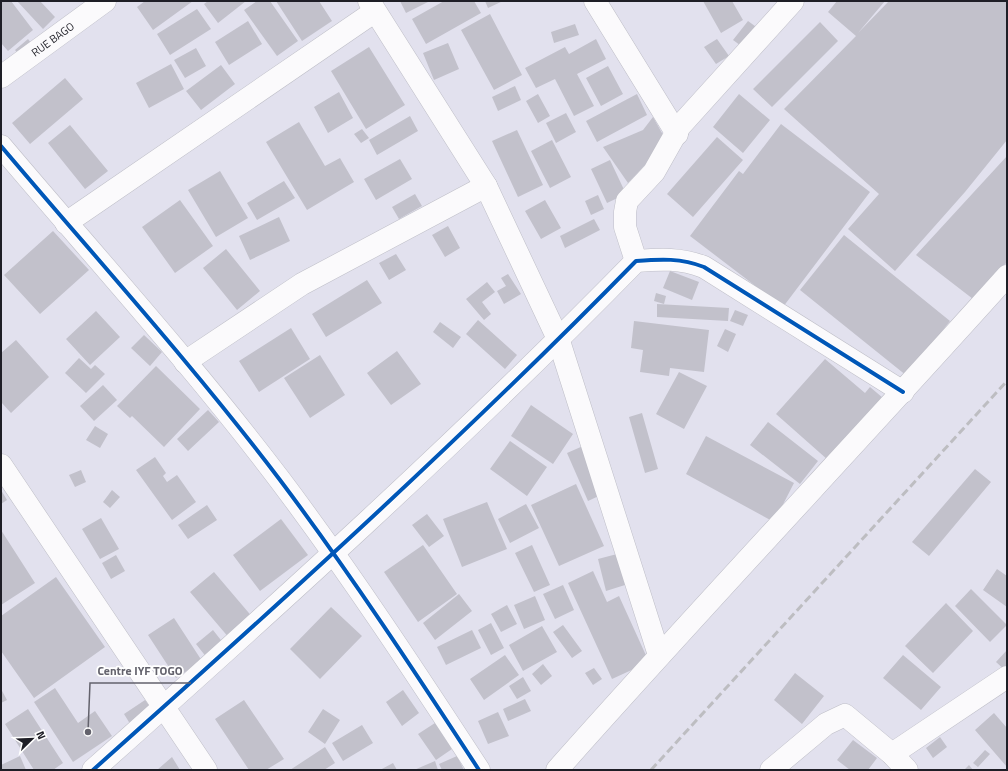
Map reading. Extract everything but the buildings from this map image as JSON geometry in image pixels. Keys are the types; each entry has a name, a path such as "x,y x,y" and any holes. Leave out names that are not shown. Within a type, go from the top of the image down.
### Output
{"street":[{"name":"RUE BAGO","path":"1,77 105,1"},
{"path":"595,1 677,134"},
{"path":"636,261 625,227 627,201 654,172 677,134 680,126 793,1"},
{"path":"66,223 372,6 486,186 559,341 659,655"},
{"path":"1,146 185,362 279,479 333,552 479,770"},
{"path":"185,362 302,284 486,186"},
{"path":"93,770 333,552 559,341 636,261 672,259 689,261 704,267 903,392"},
{"path":"557,770 659,655 903,392 1007,276"},
{"path":"1,465 206,770"},
{"path":"892,754 1007,677"},
{"path":"771,770 826,724 845,715 892,754 907,770"}],"railway":[{"path":"651,770 1007,381"}],"cycle path":[{"path":"1,146 143,311 213,395 280,480 357,587 479,770"},
{"path":"93,770 232,646 369,520 504,392 636,261 671,260 687,262 704,267 903,392"}],"place":[{"name":"Centre IYF TOGO","path":"88,732"}]}
